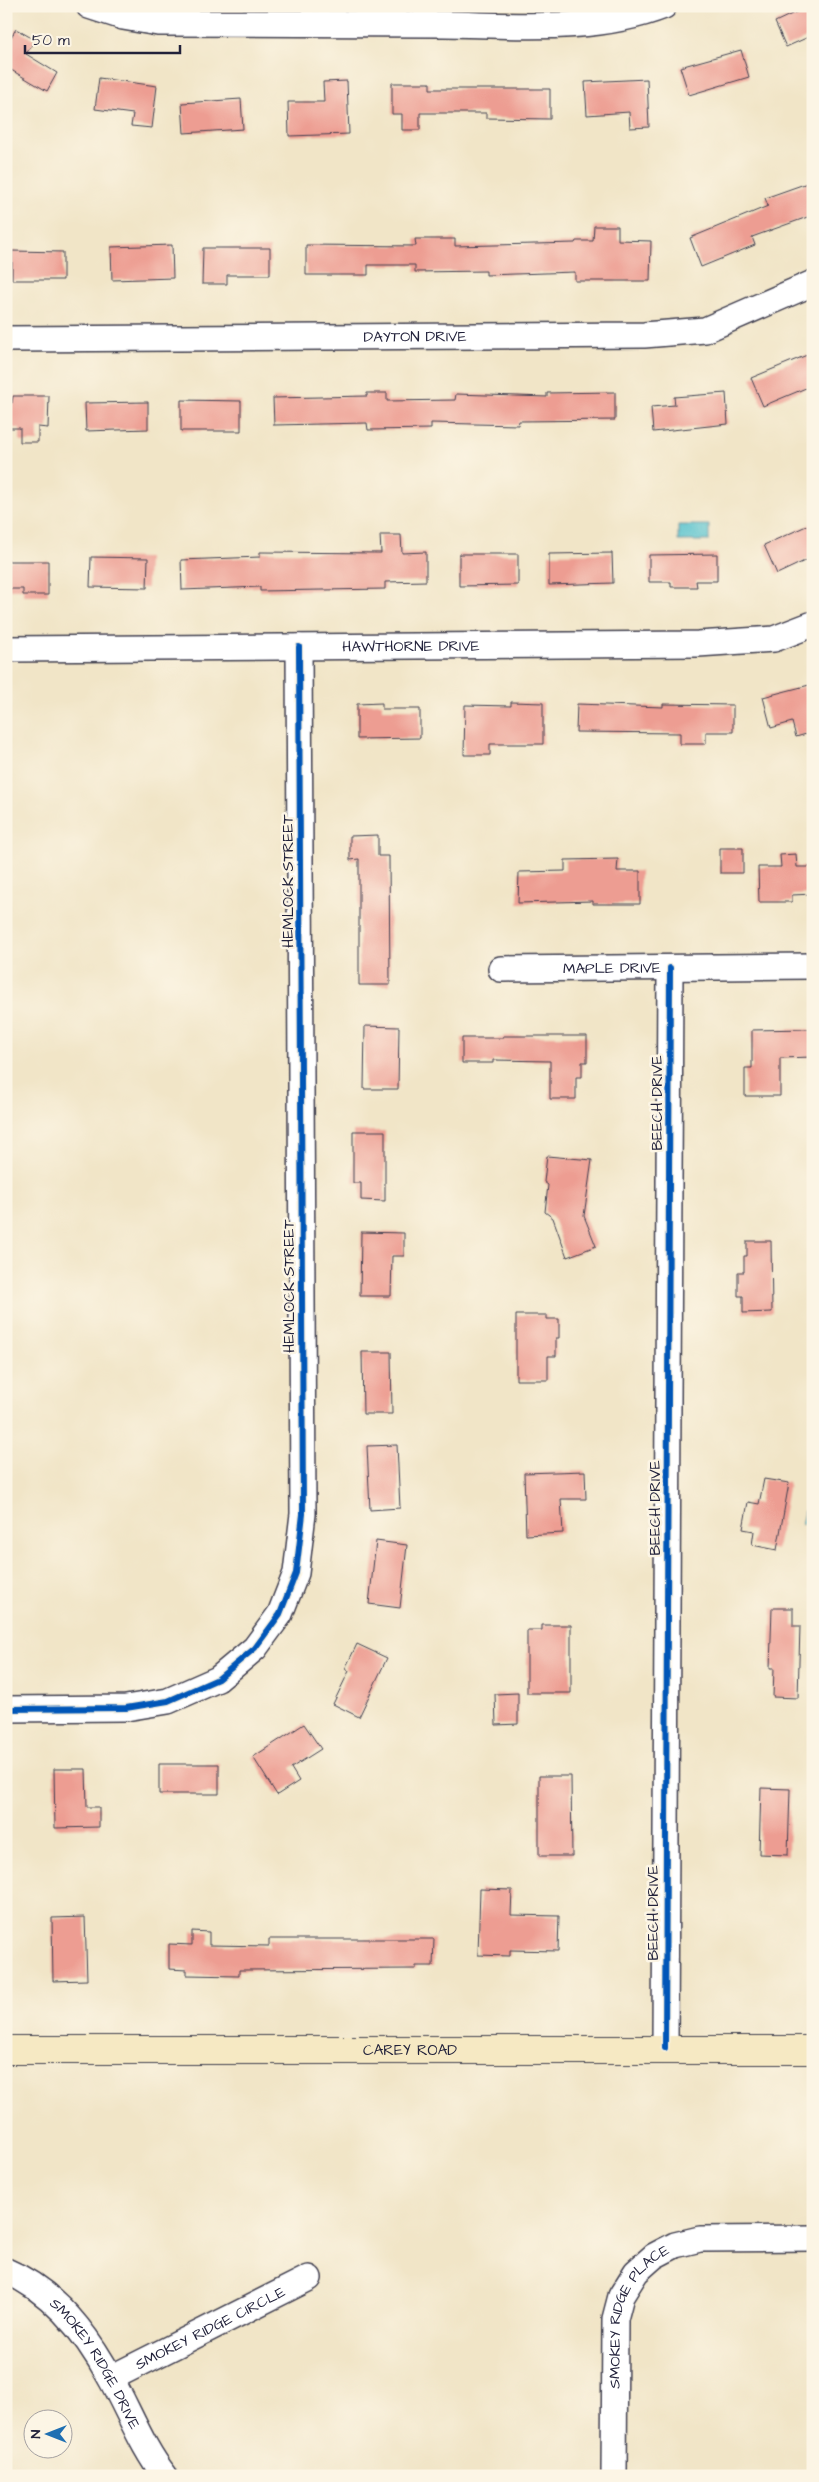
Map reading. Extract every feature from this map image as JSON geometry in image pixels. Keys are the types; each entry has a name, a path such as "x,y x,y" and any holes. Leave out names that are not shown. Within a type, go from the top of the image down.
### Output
{"street":[{"path":"89,6 123,17 158,23 535,25 616,21 644,14 664,6"},
{"name":"DAYTON DRIVE","path":"6,339 644,335 706,330 813,283"},
{"name":"HAWTHORNE DRIVE","path":"6,648 731,643 774,639 813,624"},
{"name":"HEMLOCK STREET","path":"6,1709 126,1708 168,1702 218,1679 255,1648 280,1614 296,1573 302,1514 300,647"},
{"name":"MAPLE DRIVE","path":"501,969 813,966"},
{"name":"BEECH DRIVE","path":"665,2048 670,968"},
{"name":"CAREY ROAD","path":"6,2050 665,2048 813,2050"},
{"name":"SMOKEY RIDGE PLACE","path":"614,2476 615,2319 620,2296 636,2272 654,2256 675,2245 700,2238 813,2238"},
{"name":"SMOKEY RIDGE DRIVE","path":"6,2271 28,2281 48,2295 82,2332 111,2378 154,2462 165,2476"},
{"name":"SMOKEY RIDGE CIRCLE","path":"111,2378 309,2278"}],"water":[{"path":"678,525 709,525 709,541 678,541"},
{"path":"807,1508 813,1509 813,1525 802,1524 804,1511"}],"building":[{"path":"809,6 813,6 813,35 786,47 775,22"},
{"path":"16,29 35,40 26,54 57,73 47,91 6,67 6,45"},
{"path":"741,50 749,77 689,95 680,67"},
{"path":"99,78 157,86 152,128 131,126 133,114 95,109"},
{"path":"647,79 649,127 630,128 629,112 587,115 585,82"},
{"path":"347,81 349,134 289,136 288,102 324,102 323,82"},
{"path":"392,83 430,83 430,89 550,89 550,119 486,118 486,113 420,113 420,130 402,130 402,114 392,114"},
{"path":"241,99 243,129 184,133 182,103"},
{"path":"813,181 813,215 752,237 755,245 701,267 690,238 768,206 765,198"},
{"path":"594,226 618,226 618,240 651,241 650,281 575,281 575,272 486,275 486,271 415,272 415,265 368,265 368,275 306,275 306,245 416,246 415,239 455,239 455,246 575,243 576,241 593,241"},
{"path":"172,245 173,278 112,280 111,247"},
{"path":"203,248 270,248 270,275 227,275 227,284 202,284"},
{"path":"12,251 63,252 63,280 12,280"},
{"path":"807,355 813,369 813,385 763,406 751,378"},
{"path":"615,392 615,420 519,421 518,425 431,423 431,429 368,430 367,423 274,425 273,398 367,396 367,393 387,393 387,401 455,400 456,394 547,397 547,393"},
{"path":"726,393 728,424 653,432 651,407 675,405 674,397"},
{"path":"13,396 49,396 48,428 38,427 38,442 20,442 20,428 6,428 6,403 12,403"},
{"path":"181,400 241,401 241,431 181,431"},
{"path":"148,402 148,429 86,431 85,403"},
{"path":"813,523 813,557 777,574 764,545"},
{"path":"380,535 401,535 402,553 426,552 426,581 385,582 385,589 260,591 260,587 182,590 181,560 260,557 260,552 381,553"},
{"path":"612,553 613,583 549,585 549,554"},
{"path":"459,554 518,554 518,585 459,586"},
{"path":"717,554 717,581 696,581 697,587 671,587 671,582 649,582 649,555"},
{"path":"91,557 148,558 147,588 90,587"},
{"path":"6,561 48,561 48,595 23,595 23,589 6,589"},
{"path":"813,684 813,732 796,737 792,722 771,728 763,697"},
{"path":"511,702 543,703 543,744 490,744 490,755 464,755 465,705 511,706"},
{"path":"382,703 382,709 420,709 420,738 357,739 357,704"},
{"path":"577,704 663,707 663,704 733,705 733,732 706,732 706,744 680,744 680,733 576,732"},
{"path":"378,835 378,856 389,856 390,985 359,985 359,859 350,860 350,836"},
{"path":"720,848 743,848 743,873 720,873"},
{"path":"796,854 797,867 813,867 813,894 792,895 792,902 759,902 758,867 781,867 780,855"},
{"path":"618,859 617,871 640,871 640,904 593,904 593,901 518,903 519,872 565,871 565,860"},
{"path":"365,1026 399,1027 398,1089 364,1089"},
{"path":"809,1029 810,1032 813,1032 813,1057 780,1058 780,1096 745,1096 745,1068 752,1068 752,1030"},
{"path":"503,1036 587,1036 587,1062 582,1062 582,1077 576,1077 576,1099 550,1099 550,1061 493,1060 493,1063 462,1063 462,1038 503,1038"},
{"path":"353,1131 385,1131 385,1201 361,1200 361,1183 353,1183"},
{"path":"547,1156 592,1160 584,1216 596,1246 567,1257 553,1218 545,1212 548,1185 544,1182"},
{"path":"361,1232 404,1233 404,1256 392,1256 391,1296 360,1296"},
{"path":"747,1241 771,1241 772,1312 743,1313 743,1296 738,1296 738,1272 744,1272 744,1256 747,1256"},
{"path":"516,1315 547,1315 547,1319 559,1319 559,1338 556,1338 556,1356 548,1356 548,1380 516,1380"},
{"path":"362,1352 391,1352 392,1414 363,1414"},
{"path":"397,1445 400,1508 370,1510 367,1446"},
{"path":"585,1471 586,1499 561,1499 563,1533 526,1535 524,1473"},
{"path":"764,1479 789,1483 777,1550 752,1545 754,1531 743,1529 748,1502 759,1504"},
{"path":"376,1541 407,1545 400,1608 369,1604"},
{"path":"772,1608 793,1608 793,1626 800,1626 798,1698 773,1697 774,1668 770,1668"},
{"path":"542,1625 571,1625 571,1693 527,1693 527,1630 542,1630"},
{"path":"357,1644 387,1658 359,1717 333,1704 349,1671 345,1669"},
{"path":"518,1693 518,1724 496,1725 495,1694"},
{"path":"304,1724 321,1749 291,1768 299,1781 277,1795 253,1757"},
{"path":"159,1764 219,1764 219,1794 159,1794"},
{"path":"54,1769 86,1769 87,1807 99,1807 99,1827 55,1828"},
{"path":"539,1776 571,1776 572,1856 539,1856"},
{"path":"761,1788 790,1789 788,1855 759,1854"},
{"path":"480,1889 512,1890 511,1915 559,1916 558,1951 510,1950 510,1956 478,1955"},
{"path":"85,1917 87,1980 53,1981 52,1918"},
{"path":"192,1931 209,1932 209,1945 269,1946 269,1939 434,1939 433,1966 416,1966 416,1969 239,1970 239,1976 187,1975 187,1970 169,1969 169,1944 192,1945"}],"cycle path":[{"path":"6,1709 126,1708 168,1701 218,1679 255,1648 280,1614 296,1573 303,1514 299,647"},
{"path":"665,2048 670,968"}]}
